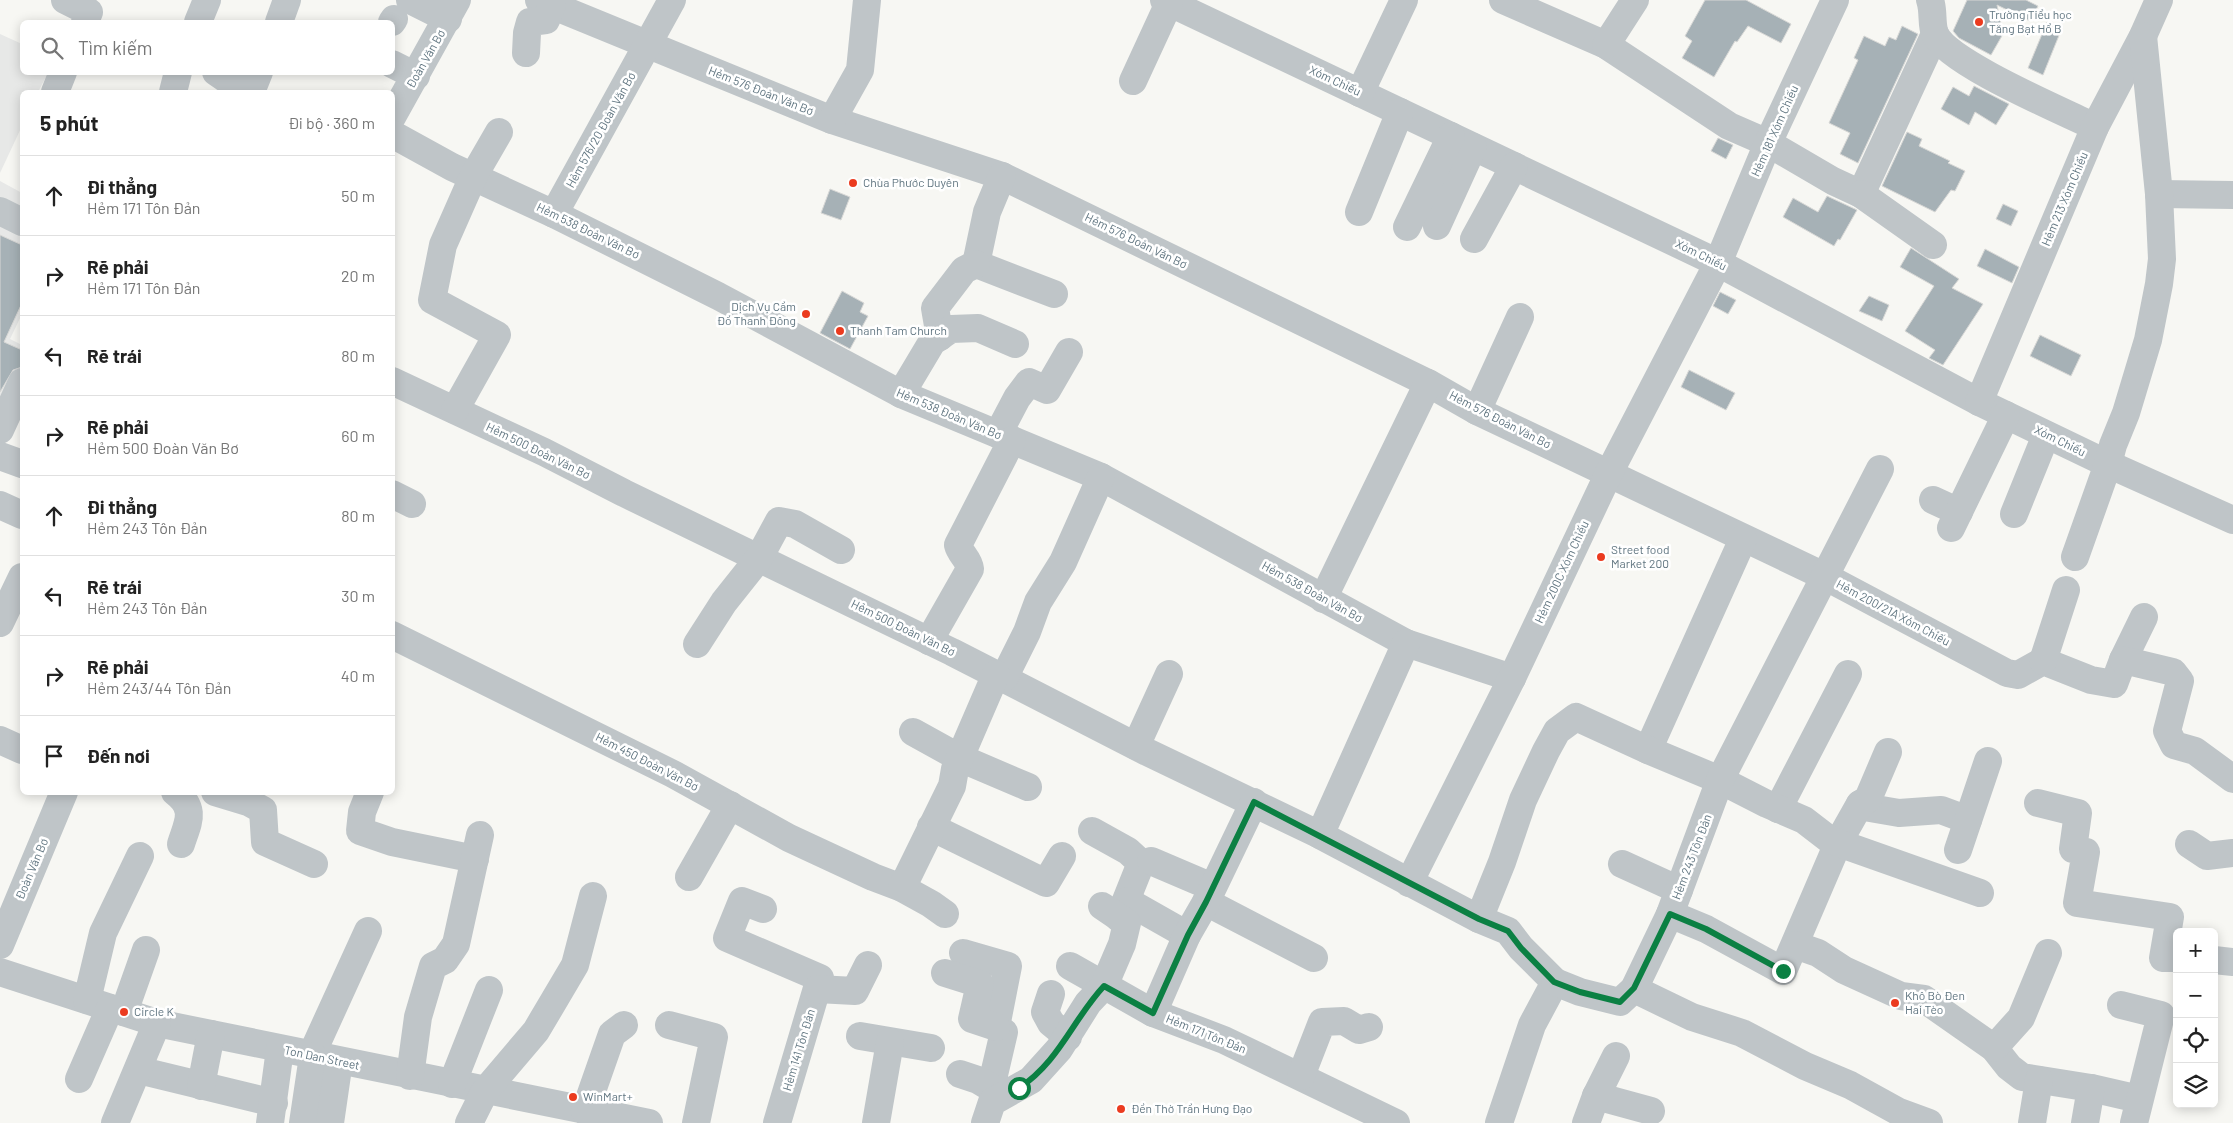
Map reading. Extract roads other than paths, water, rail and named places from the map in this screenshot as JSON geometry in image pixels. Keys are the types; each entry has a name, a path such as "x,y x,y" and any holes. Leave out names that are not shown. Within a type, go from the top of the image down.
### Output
{"street":[{"path":"65,0 90,12 86,20"},
{"path":"199,20 206,0"},
{"path":"279,20 288,0"},
{"path":"648,46 672,0"},
{"path":"832,120 860,70 867,0"},
{"path":"1360,93 1404,0"},
{"path":"1504,0 1606,45 1729,126 1768,143 1833,181 1861,194 1933,244"},
{"path":"1606,45 1635,0"},
{"path":"1861,194 1935,34 1933,7 1930,0"},
{"name":"Hẻm 213 Xóm Chiếu","path":"1979,402 2095,127 2144,36 2159,0"},
{"path":"1132,81 1166,1"},
{"name":"Xóm Chiếu","path":"1166,1 1718,263 1979,402 2108,464 2233,520"},
{"name":"Hẻm 181 Xóm Chiếu","path":"1718,263 1768,143 1832,1"},
{"path":"526,53 527,33 530,22 546,20 561,5"},
{"name":"Hẻm 576 Đoàn Văn Bơ","path":"561,5 648,46 832,120 1002,176 1428,383 1477,411 1609,473"},
{"path":"399,14 453,10"},
{"name":"Đoàn Văn Bơ","path":"395,105 404,70 453,10"},
{"path":"1935,34 1948,50 1989,76 2095,127"},
{"path":"2075,557 2108,464 2148,340 2159,284 2162,259 2159,194 2144,36"},
{"name":"Hẻm 576/20 Đoàn Văn Bơ","path":"554,214 648,46"},
{"path":"56,90 62,75"},
{"path":"174,90 177,75"},
{"path":"220,75 242,90"},
{"path":"252,90 258,75"},
{"path":"1359,212 1400,112"},
{"path":"455,410 497,335 432,300 443,245 473,177 499,132"},
{"name":"Hẻm 538 Đoàn Văn Bơ","path":"395,136 473,177 554,214 718,296 901,394 1101,477 1406,644 1512,678"},
{"path":"1437,226 1462,142"},
{"path":"1407,227 1462,142"},
{"path":"1474,239 1514,166"},
{"path":"976,264 987,212 1002,176"},
{"path":"2159,194 2233,195"},
{"path":"0,211 20,221"},
{"name":"Hẻm 200C Xóm Chiếu","path":"1409,883 1512,678 1609,473 1718,263"},
{"path":"940,336 935,308 964,270 976,264 1054,294"},
{"path":"1477,411 1520,317"},
{"path":"901,394 932,342 951,329 978,328 1015,344"},
{"path":"929,641 970,569 970,562 959,550 958,545 1005,437 1017,398 1028,382 1047,390 1070,352"},
{"name":"Hẻm 500 Đoàn Văn Bơ","path":"395,382 1000,676 1136,746 1320,835 1409,883"},
{"path":"1324,599 1428,383"},
{"path":"0,430 20,386"},
{"path":"1933,500 1955,520 2006,415"},
{"path":"2014,514 2046,435"},
{"path":"0,456 20,463"},
{"name":"Hẻm 243 Tôn Đản","path":"1634,988 1675,902 1720,780 1880,469"},
{"name":"Hẻm 200/21A Xóm Chiếu","path":"1609,473 1743,539 1824,576 2007,673 2018,675 2043,661"},
{"path":"902,888 952,786 960,758 1000,676 1027,632 1038,602 1063,562 1101,477"},
{"path":"0,505 20,514"},
{"path":"697,644 724,602 759,558 779,521 795,524 841,550"},
{"path":"1648,750 1743,539"},
{"path":"0,623 20,581"},
{"path":"2066,590 2043,661 2091,680 2114,684 2123,660 2144,618"},
{"name":"Hẻm 450 Đoàn Văn Bơ","path":"395,635 674,774 789,838 873,878 902,888 945,914"},
{"path":"1320,835 1406,644"},
{"path":"2123,660 2173,672 2180,682 2167,731 2174,745 2195,752 2233,779"},
{"path":"1136,746 1169,674"},
{"path":"1778,809 1848,674"},
{"path":"1479,919 1502,862 1523,800 1546,751 1557,731 1576,717 1720,780 1804,820 1830,840 1980,893"},
{"path":"913,732 960,758 1028,788"},
{"path":"0,740 20,749"},
{"path":"1622,864 1675,902 1706,929 1783,971 1838,843 1860,804 1868,799 1888,752"},
{"path":"1958,850 1988,761"},
{"name":"Đoàn Văn Bơ","path":"0,945 63,795"},
{"path":"179,795 185,800 190,814 181,844"},
{"path":"225,795 248,802 263,810 265,842 314,864"},
{"path":"369,795 362,812 360,831 392,842 478,847 456,944 445,960 433,966 418,1016 410,1076"},
{"path":"1153,1013 1188,935 1254,802"},
{"path":"2038,803 2078,813 2073,849 2086,852 2077,903 2170,917 2163,958 2173,958"},
{"path":"1860,804 1870,808 1900,813 1941,810 1968,820"},
{"path":"689,878 730,805"},
{"path":"931,827 1046,883 1062,856"},
{"path":"1092,831 1128,851 1141,863 1116,908"},
{"path":"2190,844 2207,856 2233,853"},
{"path":"107,1007 103,933 140,856"},
{"path":"1151,862 1209,894 1314,958"},
{"path":"1409,883 1479,919 1508,931 1521,948 1554,982 1580,992 1620,1002 1634,988 1692,1017 1742,1033 1805,1066 1850,1085 1899,1112 1929,1123"},
{"path":"469,1123 485,1091 536,1031 575,965 593,896"},
{"path":"763,909 742,901 727,938 819,983 855,991 868,965"},
{"path":"1116,908 1188,935"},
{"path":"985,1123 992,1102 1031,1080 1068,1037 1088,1003 1104,986 1124,937 1127,923 1116,908"},
{"path":"303,1123 321,1058 368,931"},
{"path":"1795,945 1818,953 1844,970 1901,996 1924,999 1994,1048 2009,1067 2022,1077 2091,1088 2137,1111 2161,1015 2121,1005"},
{"path":"79,1079 107,1007 146,950"},
{"path":"1994,1048 2021,1018 2048,953"},
{"path":"2218,960 2233,962"},
{"path":"954,963 1008,966 996,1027 1004,1032 993,1079 1002,1095"},
{"name":"Hẻm 171 Tôn Đản","path":"1070,966 1153,1013 1224,1040 1396,1123"},
{"name":"Ton Dan Street","path":"0,972 158,1023 485,1091 571,1113 649,1123"},
{"path":"1499,1123 1532,1025 1554,982"},
{"name":"Hẻm 141 Tôn Đản","path":"777,1123 819,983"},
{"path":"452,1084 489,990"},
{"path":"1050,994 1045,1012 1051,1023 1068,1037"},
{"path":"1302,1076 1322,1022 1344,1021 1359,1030 1369,1026"},
{"path":"115,1123 158,1023"},
{"path":"571,1113 612,1034 624,1025"},
{"path":"669,1025 714,1037 696,1123"},
{"path":"201,1086 211,1034"},
{"path":"860,1036 931,1048"},
{"path":"876,1123 890,1042"},
{"path":"138,1070 201,1086 272,1113 280,1049"},
{"path":"1586,1123 1596,1096 1616,1056"},
{"path":"321,1058 330,1123"},
{"path":"960,1074 978,1080 1002,1095"},
{"path":"2032,1123 2039,1080"},
{"path":"2085,1123 2091,1088"},
{"path":"1596,1096 1651,1111"}],"place":[{"name":"Trường Tiểu học Tăng Bạt Hổ B","path":"1979,22"},
{"name":"Chùa Phước Duyên","path":"853,183"},
{"name":"Dịch Vụ Cầm Đồ Thanh Đông","path":"806,314"},
{"name":"Thanh Tam Church","path":"840,331"},
{"name":"Street food Market 200","path":"1601,557"},
{"name":"Khô Bò Đen Hai Tèo","path":"1895,1003"},
{"name":"Circle K","path":"124,1012"},
{"name":"WinMart+","path":"573,1097"},
{"name":"Đền Thờ Trần Hưng Đạo","path":"1121,1109"}]}
